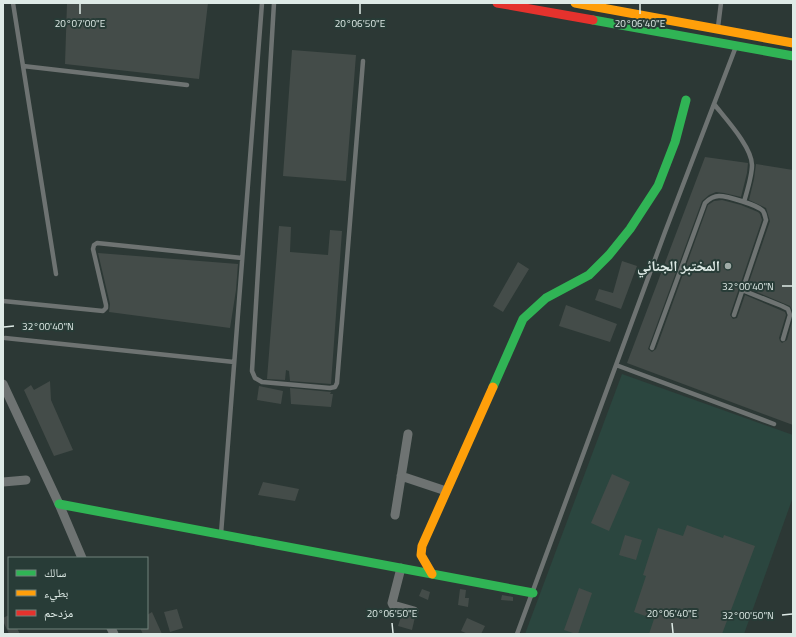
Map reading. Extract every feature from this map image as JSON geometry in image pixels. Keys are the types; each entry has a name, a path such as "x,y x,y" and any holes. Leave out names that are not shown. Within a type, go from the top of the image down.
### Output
{"main road":[{"path":"497,3 793,56"},
{"path":"575,3 610,6 793,43"},
{"path":"432,574 421,556 421,551 446,491 523,319 546,298 589,275 609,255 630,229 648,204 661,179 674,142 686,100"},
{"path":"59,504 533,593"}],"street":[{"path":"3,384 59,504 82,557"},
{"path":"395,515 408,434"},
{"path":"401,476 446,491"},
{"path":"3,482 26,480"},
{"path":"400,568 392,603 393,605 414,611"}],"lane":[{"path":"13,3 56,274"},
{"path":"221,534 262,3"},
{"path":"274,3 252,371 255,378 262,382 330,388 335,387 338,383 363,61"},
{"path":"715,42 721,3"},
{"path":"517,634 665,232 737,45"},
{"path":"23,66 187,86"},
{"path":"714,104 746,146 750,155 752,165 744,202"},
{"path":"652,348 705,203 710,198 718,196 758,207 764,212 766,220 734,315"},
{"path":"3,300 103,311 106,306 93,249 94,245 97,243 242,258"},
{"path":"742,290 788,309 790,315 783,339"},
{"path":"5,338 234,362"},
{"path":"616,365 774,424"}],"shaded area":[{"path":"622,374 793,435 793,497 744,634 525,634"}],"building":[{"path":"67,3 208,3 199,79 65,64"},
{"path":"292,50 356,55 346,181 283,176"},
{"name":"المختبر الجنائي","path":"705,157 748,163 741,197 716,192 709,195 702,201 648,349 652,352 656,349 708,205 714,201 722,200 741,205 758,212 762,220 730,315 733,319 737,318 745,295 785,312 786,315 779,338 782,343 787,340 793,318 793,425 627,363"},
{"path":"756,164 793,170 793,312 790,306 747,288 770,221 766,208 749,200"},
{"path":"279,226 291,227 290,252 328,255 330,230 342,231 331,384 290,381 289,371 286,370 285,380 267,379"},
{"path":"98,253 238,264 236,290 230,328 109,312 110,304"},
{"path":"622,261 637,266 621,309 595,300 599,289 613,293"},
{"path":"518,262 529,269 503,312 493,306"},
{"path":"566,305 617,324 610,342 559,326"},
{"path":"50,381 51,400 73,450 54,456 24,390 31,385 34,390"},
{"path":"259,386 283,391 281,404 257,400"},
{"path":"290,388 331,392 330,394 333,394 331,407 291,404"},
{"path":"612,474 630,482 609,531 591,523"},
{"path":"263,482 299,489 295,501 258,495"},
{"path":"687,525 723,538 724,535 755,546 722,634 649,634 654,619 634,612 646,576 643,575 658,528 683,536"},
{"path":"625,535 642,540 636,560 619,555"},
{"path":"579,588 592,593 578,634 576,634 564,630"},
{"path":"422,589 430,592 428,600 419,596"},
{"path":"460,589 466,590 465,598 469,598 468,607 458,605"},
{"path":"502,595 513,597 513,601 501,600"},
{"path":"177,609 183,628 170,632 164,612"},
{"path":"152,612 162,634 143,634 140,629 148,629 148,614"},
{"path":"402,614 415,617 412,630 398,626"},
{"path":"8,616 8,629 18,629 20,634 9,634 3,618"},
{"path":"467,618 485,626 481,634 468,634 461,631"}],"traffic: fast":[{"path":"593,20 793,56"},
{"path":"493,387 523,319 546,298 589,275 609,255 630,229 658,186 675,142 686,100"},
{"path":"59,504 533,593"}],"traffic: slow":[{"path":"575,3 793,43"},
{"path":"432,574 421,555 422,546 493,387"}],"traffic: jam":[{"path":"497,3 593,20"}],"place":[{"name":"المختبر الجنائي","path":"728,266"}]}
